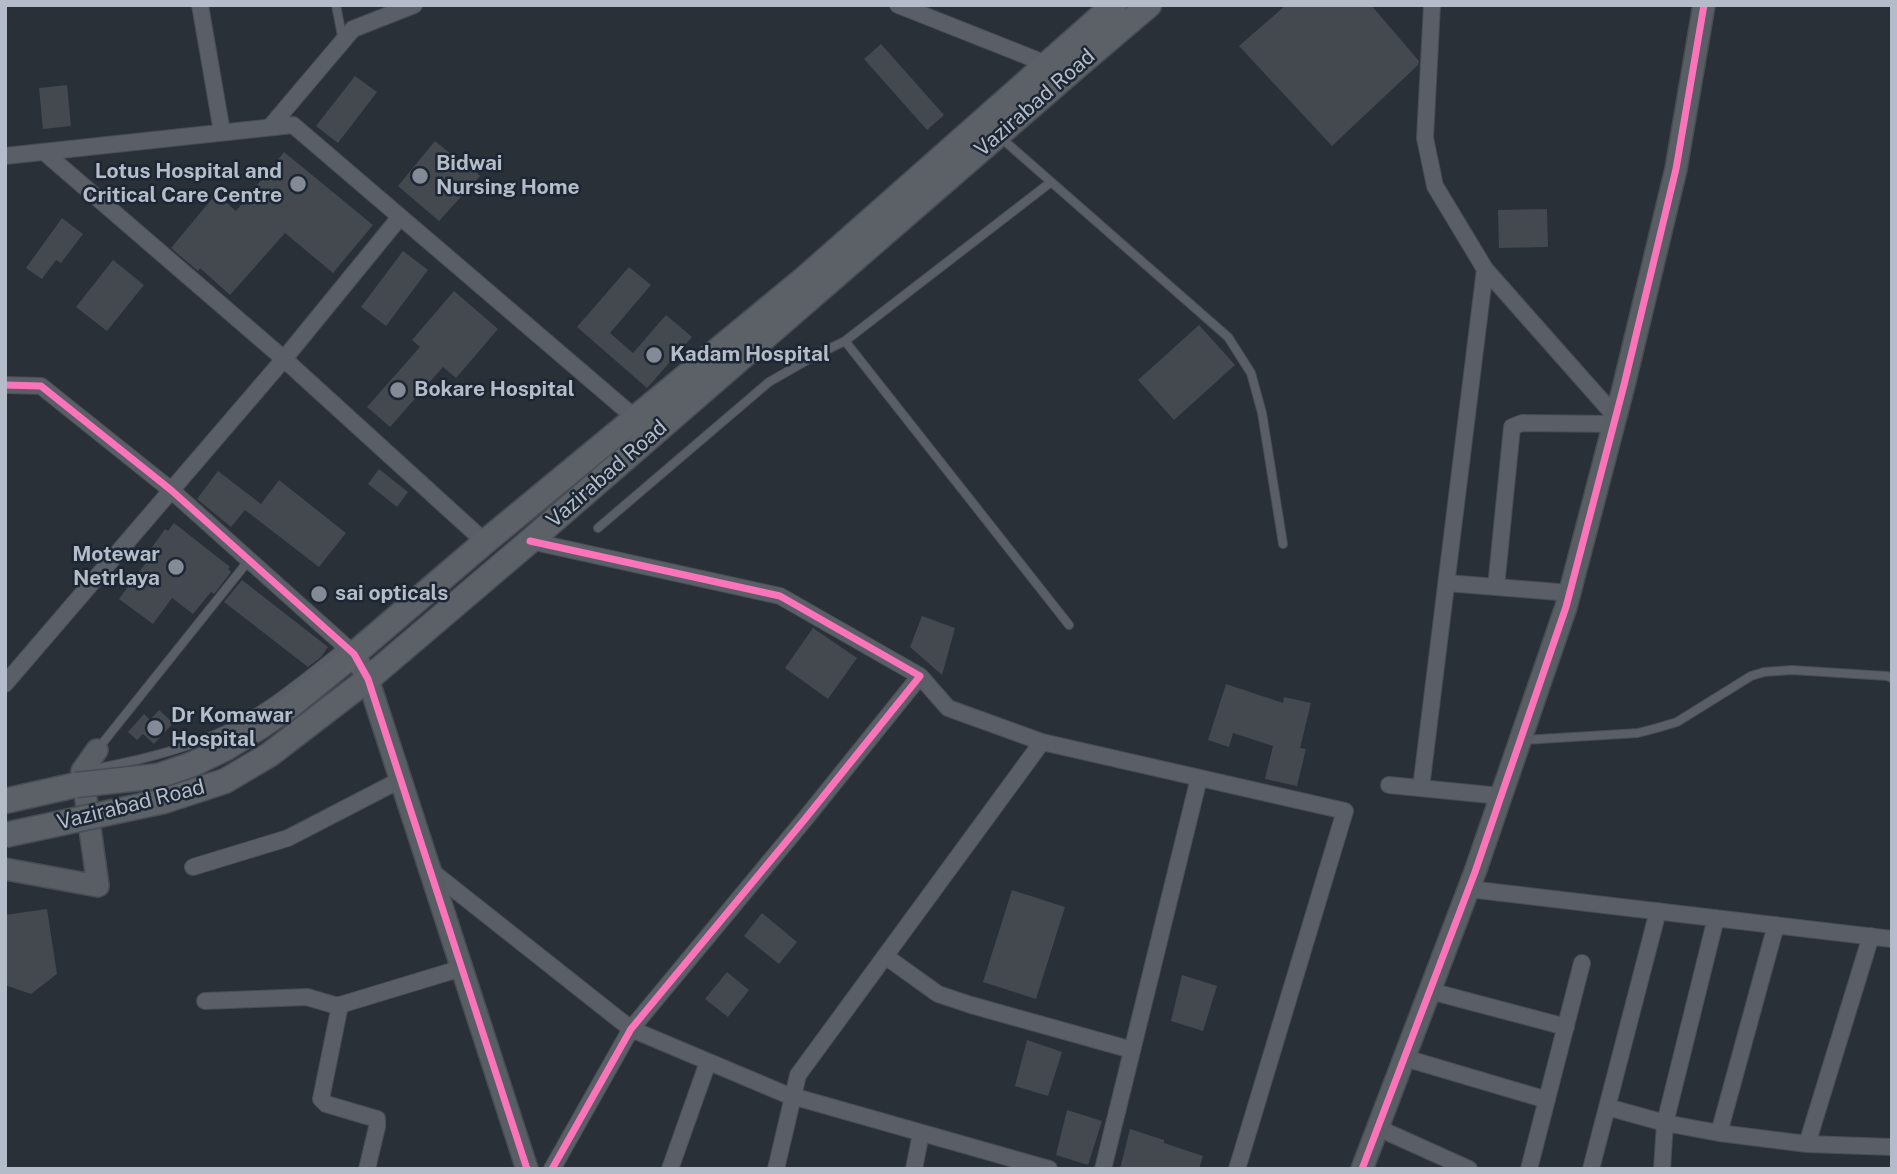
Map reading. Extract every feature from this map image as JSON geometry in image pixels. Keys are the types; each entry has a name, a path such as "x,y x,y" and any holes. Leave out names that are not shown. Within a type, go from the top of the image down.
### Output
{"main road":[{"name":"Vazirabad Road","path":"5,835 164,801 225,781 269,755 368,679 530,541 644,426 804,279 1114,5"},
{"name":"Vazirabad Road","path":"5,801 76,785 158,776 193,764 238,741 290,706 350,650 485,542 644,426 998,135 1149,5"},
{"path":"424,593 443,615"}],"street":[{"path":"200,5 222,132"},
{"path":"270,127 353,29 414,5"},
{"path":"898,5 1047,64"},
{"path":"1432,5 1425,138 1435,186 1485,269 1615,420"},
{"path":"1362,1169 1469,889 1570,593 1676,169 1704,5"},
{"path":"5,156 293,125 644,426"},
{"path":"44,152 284,359 485,542"},
{"path":"5,684 284,359 400,217"},
{"path":"1421,788 1485,269"},
{"path":"5,386 41,386 172,490 350,650 368,679 527,1169"},
{"path":"1496,587 1512,427 1522,423 1615,420"},
{"path":"530,541 780,596 920,676 948,708 1042,741 1345,811 1237,1169"},
{"path":"1447,583 1570,593"},
{"path":"552,1169 631,1029 920,676"},
{"path":"776,1169 798,1074 1042,741"},
{"path":"5,869 98,886 82,771 97,750"},
{"path":"1103,1169 1199,778"},
{"path":"193,867 288,838 400,780"},
{"path":"1389,785 1502,796"},
{"path":"429,870 631,1029 794,1097 1049,1169"},
{"path":"1469,889 1892,939"},
{"path":"1591,1169 1658,911"},
{"path":"1662,1169 1665,1122 1716,918"},
{"path":"1719,1133 1776,925"},
{"path":"1807,1144 1871,936"},
{"path":"885,956 938,993 971,1005 1132,1050"},
{"path":"1528,1169 1582,963"},
{"path":"205,1001 307,997 340,1005 462,968"},
{"path":"1430,991 1566,1027"},
{"path":"340,1005 321,1099 326,1104 377,1119 367,1169"},
{"path":"1405,1058 1547,1100"},
{"path":"670,1169 708,1062"},
{"path":"1607,1107 1719,1133 1807,1144 1892,1147"},
{"path":"1378,1128 1469,1169"},
{"path":"914,1169 921,1133"},
{"path":"985,1169 988,1152"}],"lane":[{"path":"336,5 344,40"},
{"path":"998,135 1228,337 1251,373 1262,413 1283,544"},
{"path":"597,528 769,382 845,341 1051,181"},
{"path":"845,341 1069,625"},
{"path":"97,750 249,560"},
{"path":"82,771 177,749 214,736 242,721 350,650"},
{"path":"1521,740 1638,733 1657,728 1677,722 1751,676 1764,672 1792,670 1892,678"}],"building":[{"path":"1286,5 1371,5 1419,61 1418,65 1332,146 1239,46"},
{"path":"881,44 944,115 927,130 864,59"},
{"path":"355,76 377,92 338,143 316,126"},
{"path":"67,85 71,126 43,129 39,88"},
{"path":"435,141 458,160 460,157 480,176 439,221 398,186"},
{"path":"284,152 373,225 333,273 285,233 230,295 200,268 198,271 171,248 216,194 236,211"},
{"path":"1547,209 1548,247 1499,248 1498,210"},
{"path":"62,218 83,234 61,263 56,260 42,279 26,268"},
{"path":"403,251 428,270 386,326 361,307"},
{"path":"113,260 144,285 107,331 76,307"},
{"path":"629,267 651,285 610,333 633,353 666,315 692,337 647,388 577,327"},
{"path":"454,291 498,329 456,378 443,367 390,427 367,407 420,347 412,340"},
{"path":"1199,325 1235,365 1174,420 1138,380"},
{"path":"379,469 408,492 397,507 368,484"},
{"path":"218,471 261,504 279,480 346,533 319,567 245,510 231,527 197,499"},
{"path":"174,523 230,567 228,569 231,572 214,594 211,592 193,614 172,598 153,624 119,599 148,560 145,557 165,529 168,531"},
{"path":"242,580 328,647 321,657 308,667 224,602"},
{"path":"922,616 955,628 942,675 910,647"},
{"path":"813,628 857,658 828,699 785,668"},
{"path":"1226,684 1283,703 1284,697 1311,703 1300,748 1306,749 1297,786 1265,779 1273,746 1233,733 1229,747 1208,740"},
{"path":"159,710 173,723 154,744 143,734 137,740 128,732 144,714 150,720"},
{"path":"1012,890 1065,907 1036,999 983,982"},
{"path":"47,909 57,974 31,994 5,985 5,915"},
{"path":"762,913 797,942 779,964 744,936"},
{"path":"727,972 749,990 728,1017 705,999"},
{"path":"1182,975 1217,986 1203,1031 1171,1021"},
{"path":"1027,1040 1062,1052 1048,1096 1015,1086"},
{"path":"1067,1110 1102,1121 1088,1165 1056,1155"},
{"path":"1130,1129 1203,1156 1199,1169 1120,1169"}],"cycle path":[{"path":"1362,1169 1475,872 1566,607 1624,385 1676,169 1704,5"},
{"path":"5,385 41,386 171,490 354,654 368,679 527,1169"},
{"path":"530,541 780,596 920,676 631,1029 552,1169"}],"place":[{"name":"Bidwai Nursing Home","path":"420,176"},
{"name":"Lotus Hospital and Critical Care Centre","path":"298,184"},
{"name":"Kadam Hospital","path":"654,355"},
{"name":"Bokare Hospital","path":"398,390"},
{"name":"Motewar Netrlaya","path":"176,567"},
{"name":"sai opticals","path":"319,594"},
{"name":"Dr Komawar Hospital","path":"155,728"}]}
